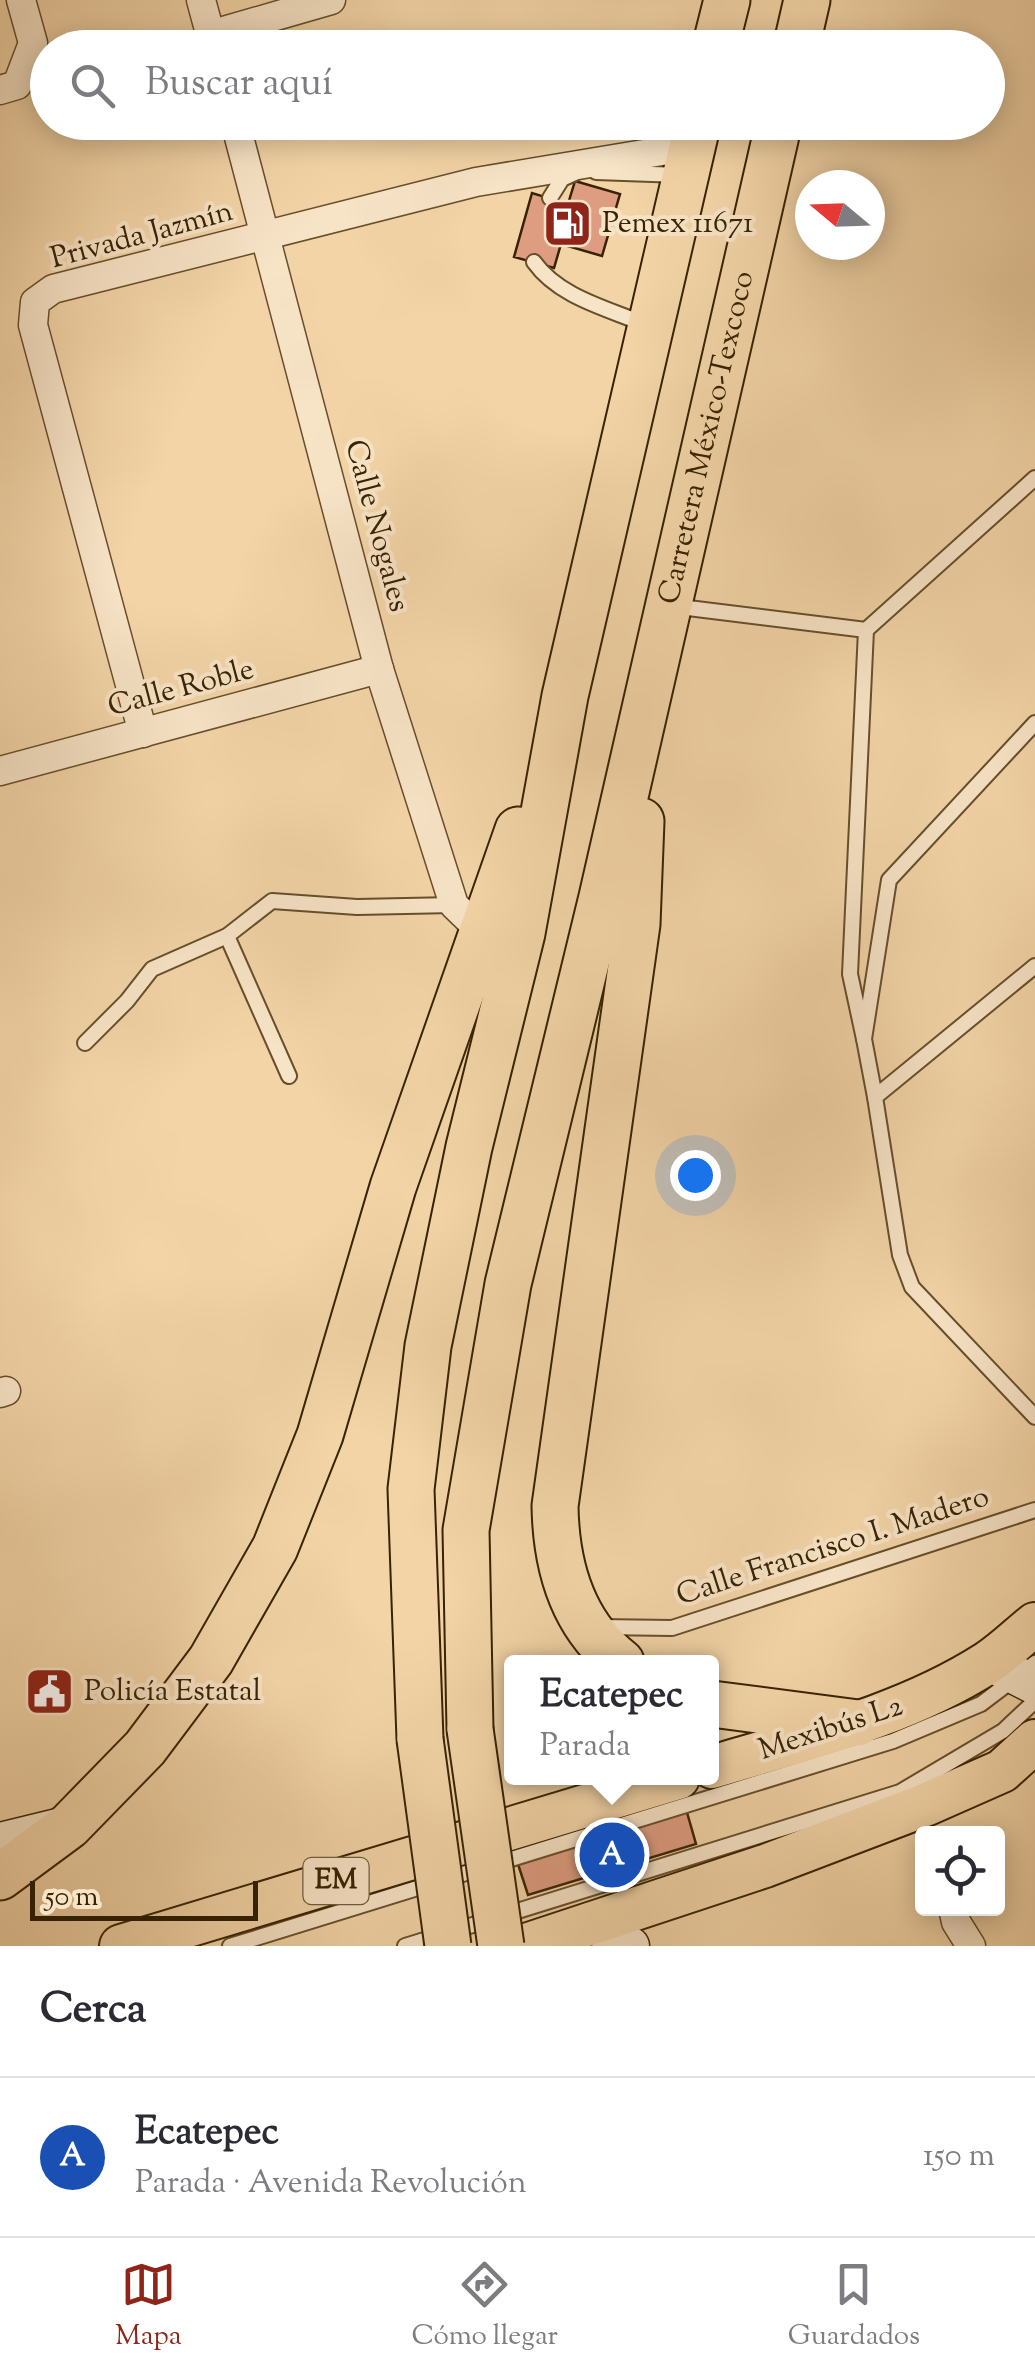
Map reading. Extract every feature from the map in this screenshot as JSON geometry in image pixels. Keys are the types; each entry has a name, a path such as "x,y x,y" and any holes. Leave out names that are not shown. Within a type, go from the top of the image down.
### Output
{"highway":[{"path":"720,30 727,0"},
{"path":"800,30 807,0"},
{"name":"Carretera México-Texcoco","path":"646,696 774,140"},
{"path":"448,1946 420,1740 411,1489 428,1346 469,1147 522,934 565,696 692,148"},
{"path":"0,1877 70,1826 145,1748 210,1660 275,1548 320,1435 468,919 565,696"},
{"path":"614,1655 587,1627 562,1574 555,1540 555,1506 637,924 646,696"},
{"path":"501,1946 470,1729 466,1530 501,1322 646,696"},
{"path":"719,1705 858,1723"}],"main road":[{"path":"719,1765 858,1723 948,1685 1023,1677 1035,1624"},
{"path":"522,1946 764,1866 929,1819 1026,1756"},
{"name":"EM","path":"121,1946 655,1785"},
{"path":"0,1842 70,1826"},
{"path":"590,1922 630,1946"}],"street":[{"path":"21,0 30,32"},
{"path":"201,0 209,30"},
{"path":"244,30 331,0"},
{"path":"0,90 17,84 30,51"},
{"name":"Calle Nogales","path":"240,140 379,669 468,919"},
{"name":"Privada Jazmín","path":"143,733 33,325 35,302 53,290 476,182 692,148"},
{"name":"Calle Roble","path":"0,771 379,669"},
{"path":"954,1916 971,1946"}],"lane":[{"path":"550,198 562,179 578,172 692,148"},
{"path":"534,262 547,280 564,290 649,326"},
{"path":"1035,478 866,630 850,974 900,1255 912,1286 1035,1417"},
{"path":"666,606 866,630"},
{"path":"864,1039 889,880 1035,723"},
{"path":"85,1043 128,1001 152,969 227,936 272,902 468,919"},
{"path":"227,936 289,1076"},
{"path":"875,1098 1035,966"},
{"name":"Calle Francisco I. Madero","path":"587,1627 672,1628 1035,1510"},
{"path":"404,1946 900,1792 1003,1731 1023,1677"},
{"name":"Mexibús L2","path":"230,1946 892,1741 981,1704 1023,1677"}],"building":[{"name":"Pemex 11671","path":"575,181 620,194 602,256 561,244 554,268 514,257 532,193 568,204"},
{"path":"686,1809 696,1844 528,1895 517,1861"}],"place":[{"name":"Pemex 11671","path":"567,224"},
{"name":"Policía Estatal","path":"49,1692"},
{"name":"Ecatepec","path":"612,1855"}]}
